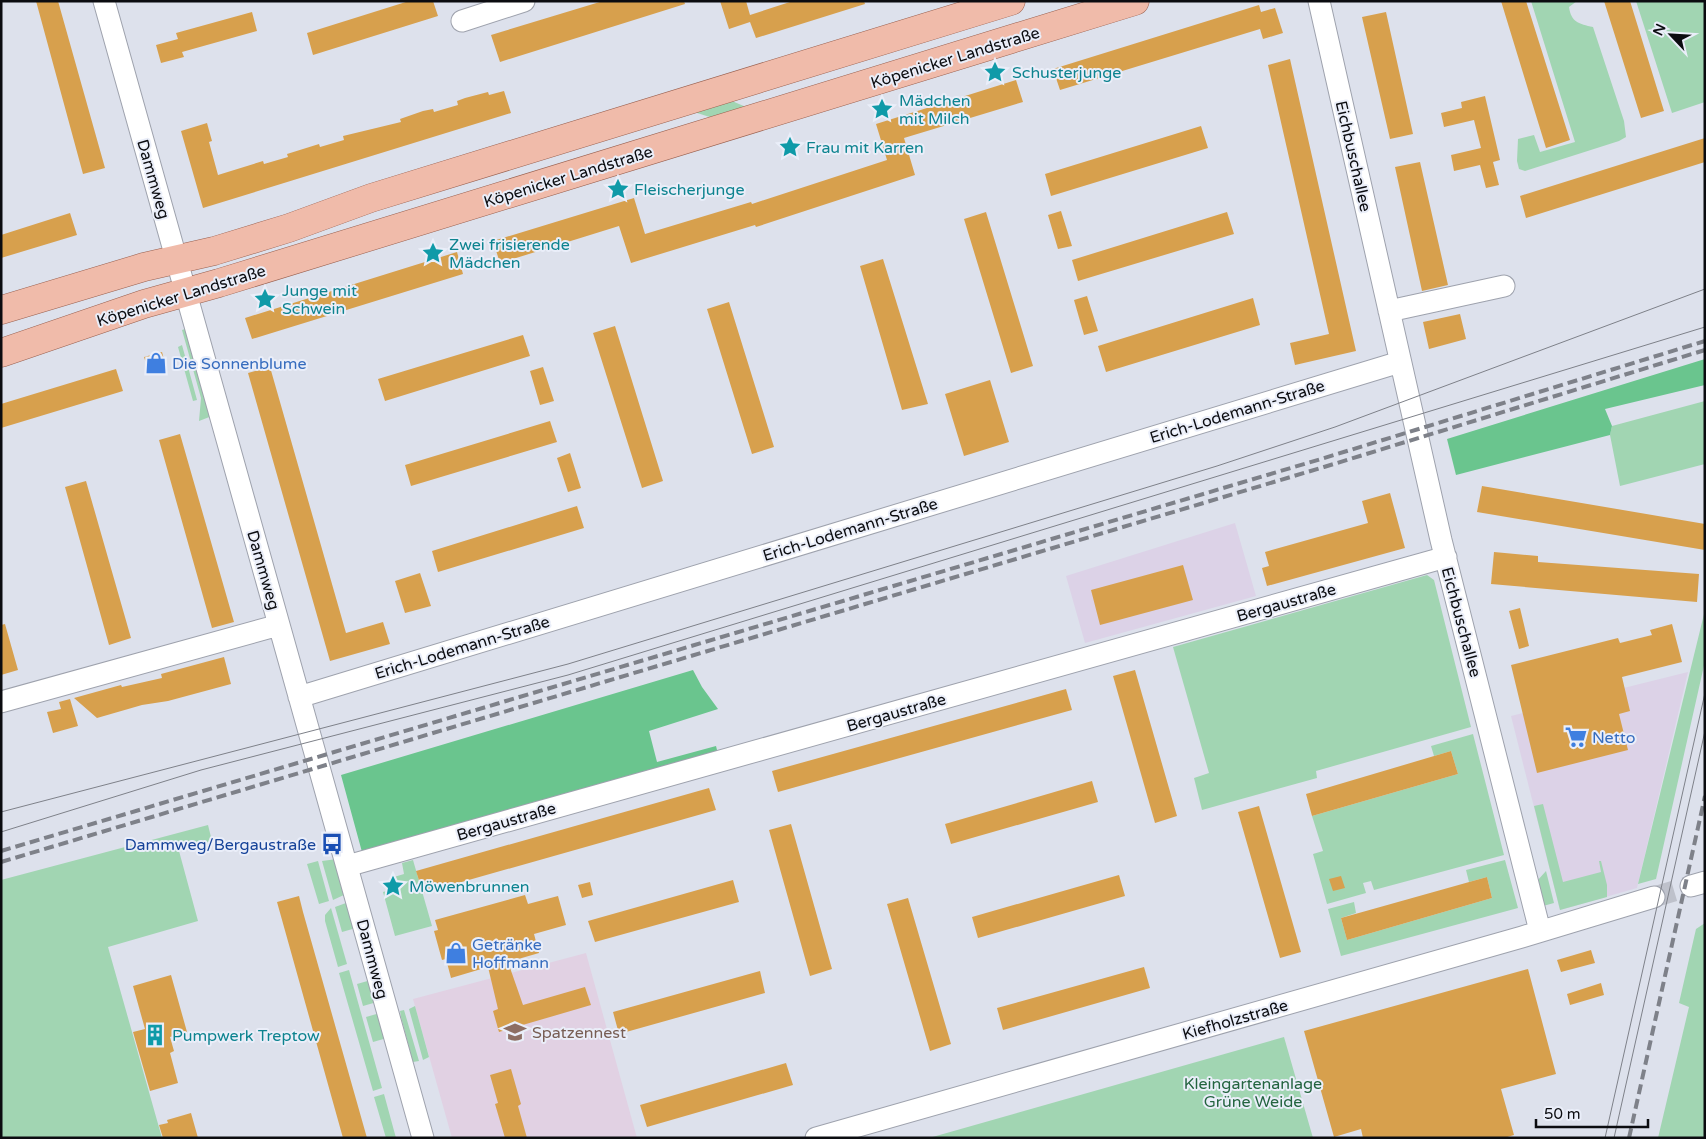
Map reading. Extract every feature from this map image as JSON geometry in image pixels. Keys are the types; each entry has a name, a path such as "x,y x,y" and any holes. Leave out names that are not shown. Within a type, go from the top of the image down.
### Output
{"main road":[{"name":"Köpenicker Landstraße","path":"1,310 144,267 177,260 289,228 370,198 1010,1"},
{"name":"Köpenicker Landstraße","path":"1,352 144,304 186,293 1135,1"}],"street":[{"name":"Dammweg","path":"104,1 423,1138"},
{"path":"462,21 524,1"},
{"name":"Eichbuschallee","path":"1319,1 1446,557 1540,931"},
{"path":"1389,311 1504,286"},
{"name":"Erich-Lodemann-Straße","path":"299,697 1400,362"},
{"name":"Bergaustraße","path":"347,866 1446,557"},
{"path":"1,702 279,625"},
{"name":"Kiefholzstraße","path":"816,1138 1654,897"}],"shaded area":[{"path":"1235,523 1256,596 1085,643 1066,576"},
{"path":"1688,672 1637,888 1560,910 1511,716"},
{"name":"Spatzennest","path":"586,953 637,1138 452,1138 413,999"}],"green space":[{"path":"1531,1 1577,1 1569,7 1570,12 1576,22 1593,27 1624,121 1626,137 1619,141 1525,171 1519,169 1517,161 1518,139 1534,135 1540,152 1575,142"},
{"path":"1636,1 1705,1 1705,102 1672,113"},
{"path":"725,98 753,110 719,120 691,111"},
{"path":"185,329 212,416 199,421 201,398 182,330"},
{"path":"182,345 197,400 193,401 178,347"},
{"path":"1705,359 1705,385 1605,409 1612,426 1610,435 1456,475 1447,439"},
{"path":"1705,401 1705,464 1620,486 1610,435 1612,426"},
{"path":"1427,575 1434,580 1471,727 1316,771 1317,778 1202,810 1194,778 1209,773 1173,647"},
{"path":"1705,610 1705,661 1656,879 1638,884"},
{"path":"693,670 702,687 718,709 649,731 657,762 716,746 718,754 362,852 341,775"},
{"path":"1473,734 1504,855 1374,890 1371,881 1363,883 1366,893 1327,904 1313,854 1323,851 1312,816 1458,774 1451,751 1434,756 1431,746"},
{"path":"1543,804 1563,882 1601,872 1599,861 1601,861 1607,885 1607,897 1560,910 1534,806"},
{"path":"208,825 212,841 179,851 198,921 108,947 162,1138 1,1138 1,880"},
{"path":"337,859 346,894 333,900 322,861"},
{"path":"413,860 432,926 395,936 383,892 397,888 394,877 404,874 402,863"},
{"path":"1505,860 1518,908 1341,956 1328,909 1354,902 1356,913 1341,918 1347,940 1492,898 1487,877 1469,882 1466,870"},
{"path":"318,861 329,901 319,904 307,864"},
{"path":"1546,871 1554,903 1543,906 1537,881"},
{"path":"346,903 349,905 356,928 342,932 335,907"},
{"path":"331,908 347,964 338,967 325,921 325,915"},
{"path":"1705,923 1705,1138 1658,1138 1689,1007 1679,1003 1696,929"},
{"path":"349,970 382,1088 373,1091 339,973"},
{"path":"371,980 377,1002 363,1006 357,984"},
{"path":"415,1006 429,1057 423,1060 409,1009"},
{"path":"404,1010 419,1061 413,1062 401,1017 400,1011"},
{"path":"380,1013 387,1038 373,1042 366,1017"},
{"name":"Kleingartenanlage Grüne Weide","path":"1284,1037 1313,1138 929,1138"},
{"path":"384,1094 396,1138 386,1138 374,1097"}],"building":[{"path":"36,1 58,1 105,168 83,174"},
{"path":"409,1 433,1 438,16 313,55 307,33"},
{"path":"603,1 684,1 685,4 500,62 491,35"},
{"path":"720,1 746,1 750,15 793,1 864,1 865,4 756,38 750,22 729,29"},
{"path":"1501,1 1526,1 1570,140 1546,148"},
{"path":"1604,1 1630,1 1664,111 1641,118"},
{"path":"1259,5 1261,12 1275,8 1283,33 1263,39 1260,29 1060,90 1053,69"},
{"path":"252,12 257,31 182,52 184,57 161,63 156,45 178,39 176,33"},
{"path":"1386,12 1413,134 1390,139 1362,17"},
{"path":"1290,59 1356,351 1295,365 1290,343 1329,334 1268,65"},
{"path":"1016,80 1023,102 904,138 915,175 756,227 755,225 631,263 619,226 500,263 493,241 634,198 645,234 751,202 752,204 887,160 876,124"},
{"path":"504,91 511,113 203,208 181,131 207,123 212,141 209,142 218,175 263,161 264,164 288,157 287,154 319,144 320,147 344,140 343,136 401,122 400,119 423,111 433,109 434,112 458,105 457,101 465,98 488,92 489,95"},
{"path":"1485,96 1500,160 1493,162 1499,185 1486,188 1480,165 1454,171 1451,155 1481,148 1474,120 1444,127 1441,113 1462,108 1461,102"},
{"path":"1201,126 1208,148 1051,196 1045,174"},
{"path":"1705,138 1705,162 1526,218 1520,196"},
{"path":"1420,162 1448,285 1422,291 1395,167"},
{"path":"1061,211 1072,246 1058,249 1048,215"},
{"path":"986,212 1033,366 1011,373 964,219"},
{"path":"1227,212 1234,234 1078,281 1072,260"},
{"path":"70,213 77,235 1,258 1,235"},
{"path":"457,252 463,274 252,339 245,318"},
{"path":"883,259 928,404 902,410 860,266"},
{"path":"1087,296 1098,331 1084,335 1074,300"},
{"path":"1253,298 1260,325 1106,372 1098,346"},
{"path":"729,302 774,447 752,454 707,309"},
{"path":"1460,314 1466,339 1429,349 1423,322"},
{"path":"615,326 663,481 642,488 593,333"},
{"path":"523,335 530,356 385,401 378,379"},
{"name":"Die Sonnenblume","path":"162,352 167,370 150,375 144,357"},
{"path":"270,367 346,633 383,622 390,644 330,661 248,373"},
{"path":"543,367 554,401 540,405 530,371"},
{"path":"116,369 123,391 1,428 1,404"},
{"path":"990,380 1009,442 964,456 945,394"},
{"path":"550,421 557,442 411,486 405,465"},
{"path":"180,434 234,622 212,628 159,440"},
{"path":"570,453 581,488 568,492 557,458"},
{"path":"86,481 131,638 109,645 65,487"},
{"path":"1482,486 1705,524 1705,550 1477,512"},
{"path":"1390,493 1405,548 1267,586 1262,568 1269,566 1265,552 1368,523 1362,501"},
{"path":"577,506 584,528 438,572 432,551"},
{"path":"1494,552 1538,556 1538,562 1699,574 1697,602 1491,584"},
{"path":"1183,565 1193,600 1100,625 1091,590"},
{"path":"420,573 431,606 405,613 395,581"},
{"path":"1520,608 1529,646 1519,649 1509,611"},
{"path":"5,624 18,670 1,675 1,625"},
{"path":"1672,624 1682,662 1622,677 1630,711 1619,714 1628,750 1537,773 1511,665 1618,638 1620,643 1652,635 1650,630"},
{"path":"224,657 231,684 168,701 142,705 97,718 74,698 121,685 122,687 162,678 161,674"},
{"path":"1135,670 1177,816 1155,823 1113,676"},
{"path":"1066,689 1072,710 778,792 772,771"},
{"path":"70,699 78,726 53,733 47,712 61,709 59,702"},
{"path":"1451,751 1458,774 1312,816 1306,794"},
{"path":"1092,781 1098,802 951,844 945,824"},
{"path":"709,788 716,810 423,893 416,871"},
{"path":"1259,806 1301,952 1280,958 1238,812"},
{"path":"791,824 832,969 810,976 769,830"},
{"path":"1119,875 1125,896 978,938 972,917"},
{"path":"1341,876 1345,888 1333,891 1329,879"},
{"path":"1487,877 1492,898 1347,940 1341,918"},
{"path":"733,880 739,902 595,942 588,921"},
{"path":"590,882 593,895 582,898 578,885"},
{"path":"525,895 528,904 558,896 566,925 534,934 539,953 508,962 523,1005 585,987 591,1005 499,1032 493,1011 498,1009 488,967 451,978 446,959 442,960 434,931 438,930 435,920"},
{"path":"299,896 367,1138 343,1138 277,902"},
{"path":"908,898 951,1044 930,1051 887,904"},
{"path":"1591,950 1595,963 1561,972 1557,960"},
{"path":"1144,967 1150,988 1003,1030 997,1008"},
{"path":"1528,969 1556,1074 1501,1089 1514,1135 1504,1138 1363,1138 1361,1129 1334,1137 1304,1031"},
{"path":"760,971 765,993 619,1034 613,1012"},
{"name":"Pumpwerk Treptow","path":"171,975 187,1032 170,1037 174,1051 170,1053 178,1083 150,1091 133,1032 145,1029 133,986"},
{"path":"1601,983 1604,995 1570,1005 1567,994"},
{"path":"786,1063 793,1085 647,1127 640,1105"},
{"path":"511,1069 521,1104 518,1106 527,1138 505,1138 495,1104 498,1103 490,1075"},
{"path":"191,1113 198,1138 163,1138 159,1125 168,1123 167,1120"}],"tunnel":[{"path":"1654,897 1691,886"}],"tram line":[{"path":"1,812 568,664 1217,466 1335,427 1705,289"},
{"path":"1,832 201,770 568,675 1705,327"},
{"path":"1605,1138 1705,693"},
{"path":"1614,1138 1705,731"}],"railway":[{"path":"1,851 1321,459 1705,341"},
{"path":"1,862 1324,467 1705,350"},
{"path":"1629,1138 1705,796"}],"place":[{"name":"Schusterjunge","path":"995,72"},
{"name":"Mädchen mit Milch","path":"882,109"},
{"name":"Frau mit Karren","path":"790,147"},
{"name":"Fleischerjunge","path":"618,189"},
{"name":"Zwei frisierende Mädchen","path":"433,253"},
{"name":"Junge mit Schwein","path":"265,299"},
{"name":"Die Sonnenblume","path":"156,363"},
{"name":"Netto","path":"1576,737"},
{"name":"Dammweg/Bergaustraße","path":"332,844"},
{"name":"Möwenbrunnen","path":"393,886"},
{"name":"Getränke Hoffmann","path":"456,953"},
{"name":"Spatzennest","path":"515,1032"},
{"name":"Pumpwerk Treptow","path":"155,1035"}]}
